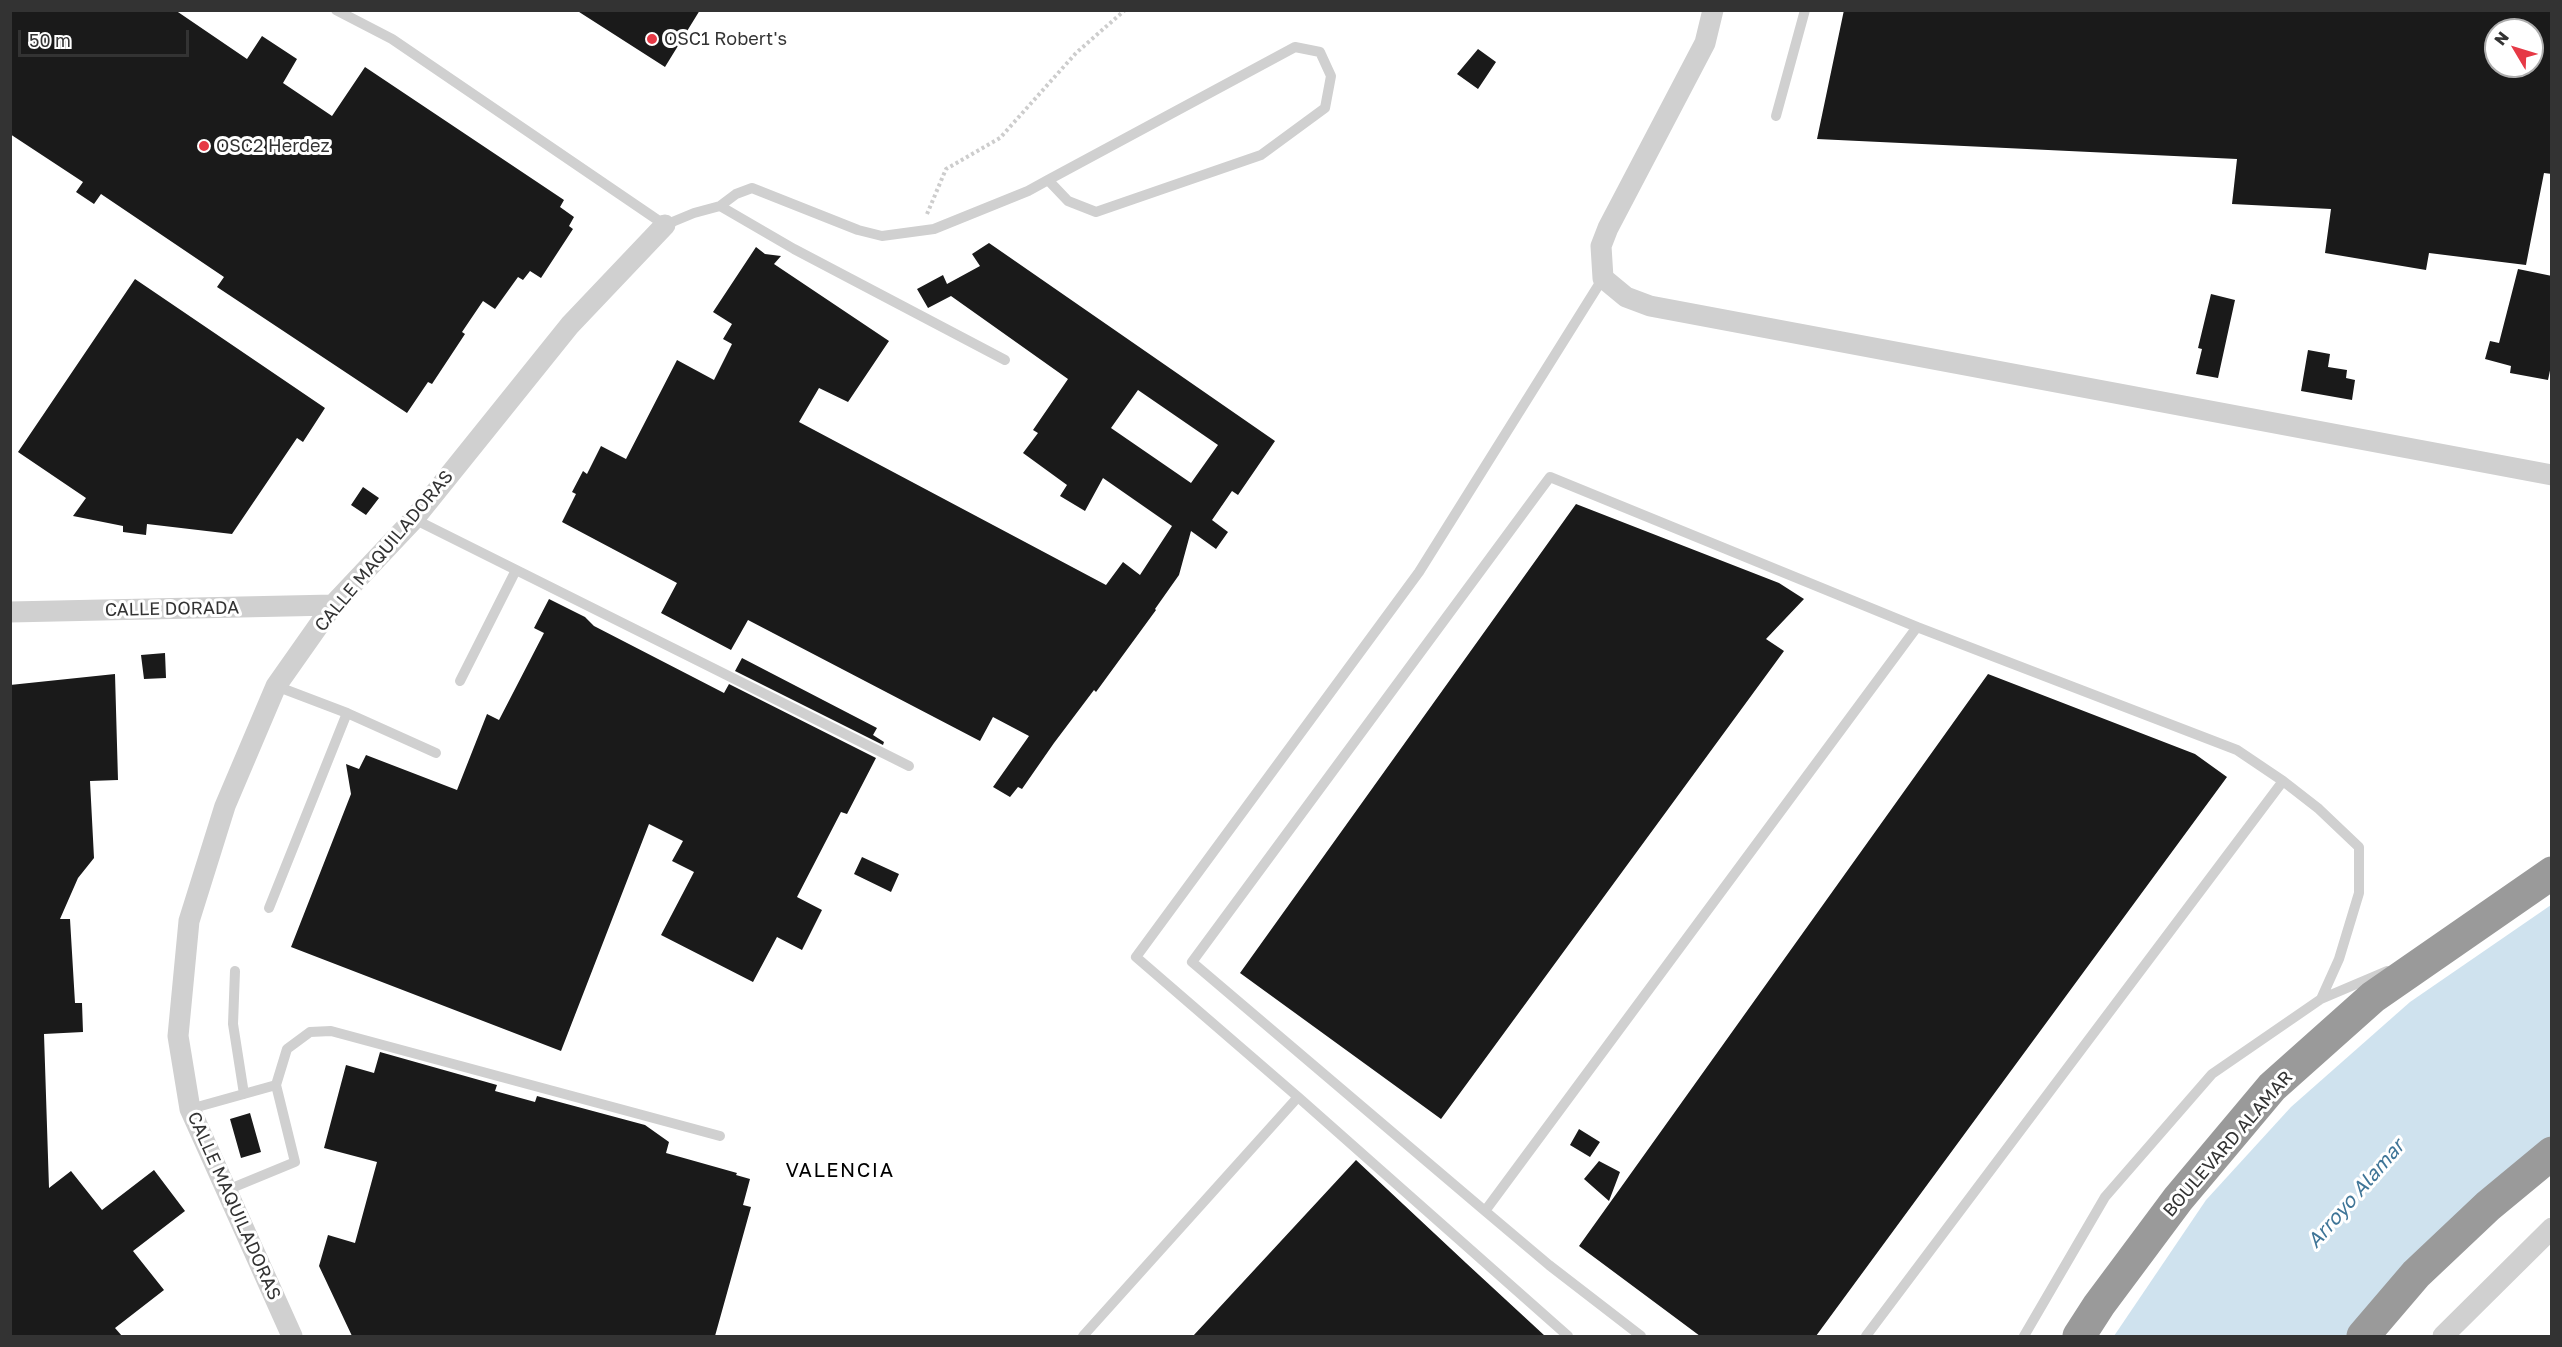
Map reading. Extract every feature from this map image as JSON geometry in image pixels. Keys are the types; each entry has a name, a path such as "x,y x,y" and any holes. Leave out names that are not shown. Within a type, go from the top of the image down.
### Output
{"highway":[{"name":"BOULEVARD ALAMAR","path":"2079,1336 2099,1305 2178,1199 2272,1087 2373,997 2552,873"},
{"path":"2363,1336 2416,1274 2496,1199 2552,1153"}],"street":[{"path":"1713,10 1705,43 1608,228 1601,246 1603,278 1626,297 1650,306 2552,475"},
{"name":"CALLE MAQUILADORAS","path":"292,1336 190,1108 178,1036 189,921 225,806 276,686 333,605 414,519 570,325 665,225"},
{"name":"CALLE DORADA","path":"10,612 333,605"},
{"path":"2443,1336 2552,1228"}],"lane":[{"path":"336,10 392,39 665,225 694,213 720,206 736,194 752,188 858,230 882,236 934,229 969,216 1048,180 1295,47 1320,52 1331,76 1325,108 1261,154 1096,212 1068,201 1048,180"},
{"path":"1776,116 1805,10"},
{"path":"720,206 794,249 1005,360"},
{"path":"1568,1336 1136,957 1419,572 1603,278"},
{"path":"1641,1336 1549,1265 1192,962 1550,477 1917,627 2238,750 2319,809 2360,847 2359,893 2339,959 2321,999"},
{"path":"414,519 909,766"},
{"path":"460,681 516,570"},
{"path":"1485,1211 1917,627"},
{"path":"276,686 347,713 436,753"},
{"path":"269,908 347,713"},
{"path":"1866,1336 2283,781"},
{"path":"2024,1336 2105,1197 2212,1074 2321,999 2448,945"},
{"path":"235,971 233,1024 244,1094"},
{"path":"227,1190 295,1162 276,1085 287,1049 310,1032 331,1031 720,1136"},
{"path":"190,1108 276,1085"},
{"path":"1083,1336 1298,1097"}],"path":[{"path":"905,234 921,228 946,169 1000,138 1076,53 1125,10"}],"water":[{"name":"Arroyo Alamar","path":"2551,905 2551,1139 2348,1336 2114,1336 2206,1200 2291,1107 2410,1002"}],"building":[{"path":"10,10 175,10 247,59 262,36 297,59 283,83 332,116 365,67 564,200 560,207 574,217 569,226 573,229 541,278 530,271 523,280 518,277 495,309 483,301 462,332 465,334 432,384 428,382 407,413 217,287 224,277 101,194 94,204 76,192 83,182 10,134"},
{"name":"OSC1 Robert's","path":"576,10 700,10 665,67"},
{"path":"1844,10 2552,10 2552,174 2544,173 2526,265 2429,253 2426,270 2325,253 2331,209 2232,204 2237,159 1817,139"},
{"path":"1478,49 1496,62 1478,89 1457,74"},
{"path":"989,243 1275,441 1238,495 1232,491 1212,520 1228,532 1216,549 1191,531 1179,575 1156,610 1096,692 1094,690 1054,743 1022,789 1018,787 1010,797 993,787 1029,736 993,717 980,741 748,620 731,650 661,613 677,583 562,522 576,494 572,492 583,471 587,474 601,446 626,459 677,360 714,380 732,344 723,339 732,324 713,312 756,247 765,254 781,256 774,264 889,341 848,402 819,388 799,422 1106,585 1123,562 1140,575 1172,526 1103,478 1085,511 1060,496 1067,485 1023,453 1038,433 1033,430 1068,379 951,296 928,308 917,289 943,275 947,284 980,266 972,254","holes":["1138,390 1218,445 1191,483 1111,428"]},
{"path":"2518,269 2552,276 2552,361 2548,380 2510,373 2511,366 2485,359 2490,341 2499,343"},
{"path":"135,279 325,408 303,442 297,438 232,534 147,524 146,535 123,532 123,526 73,516 86,498 18,452"},
{"path":"2211,294 2235,300 2218,378 2196,374 2202,349 2198,348"},
{"path":"2308,350 2330,354 2328,367 2347,370 2346,378 2355,380 2352,400 2301,391"},
{"path":"363,487 379,498 366,515 351,505"},
{"path":"1576,504 1779,583 1804,599 1766,639 1784,651 1441,1119 1240,973"},
{"path":"549,599 585,617 594,626 724,693 729,684 876,758 847,814 841,812 797,897 822,910 802,950 777,937 753,982 661,935 694,872 672,861 683,841 649,824 561,1051 291,947 351,794 346,764 359,769 366,755 457,790 487,714 499,720 544,633 534,628"},
{"path":"165,653 166,678 144,679 141,655"},
{"path":"742,658 877,728 873,735 884,742 883,745 735,671"},
{"path":"115,674 118,780 90,781 94,858 78,878 60,919 70,919 75,1003 82,1003 83,1032 44,1034 49,1188 71,1171 102,1210 154,1170 185,1211 133,1251 164,1290 115,1328 122,1336 10,1336 10,685"},
{"path":"1988,674 2195,754 2227,777 1816,1336 1700,1336 1579,1246"},
{"path":"862,857 899,874 891,892 854,874"},
{"path":"380,1052 497,1085 495,1091 535,1102 537,1096 645,1125 669,1142 666,1153 737,1173 736,1175 750,1179 743,1205 751,1207 715,1336 352,1336 319,1266 328,1235 355,1243 377,1162 324,1148 346,1065 374,1073"},
{"path":"250,1113 261,1152 241,1158 230,1119"},
{"path":"1579,1129 1600,1142 1590,1157 1570,1145"},
{"path":"1356,1160 1466,1263 1545,1336 1193,1336"},
{"path":"1599,1161 1620,1172 1609,1201 1584,1179"}],"place":[{"name":"OSC1 Robert's","path":"652,39"},
{"name":"OSC2 Herdez","path":"204,146"}],"district":[{"name":"VALENCIA","path":"840,1171"}]}
